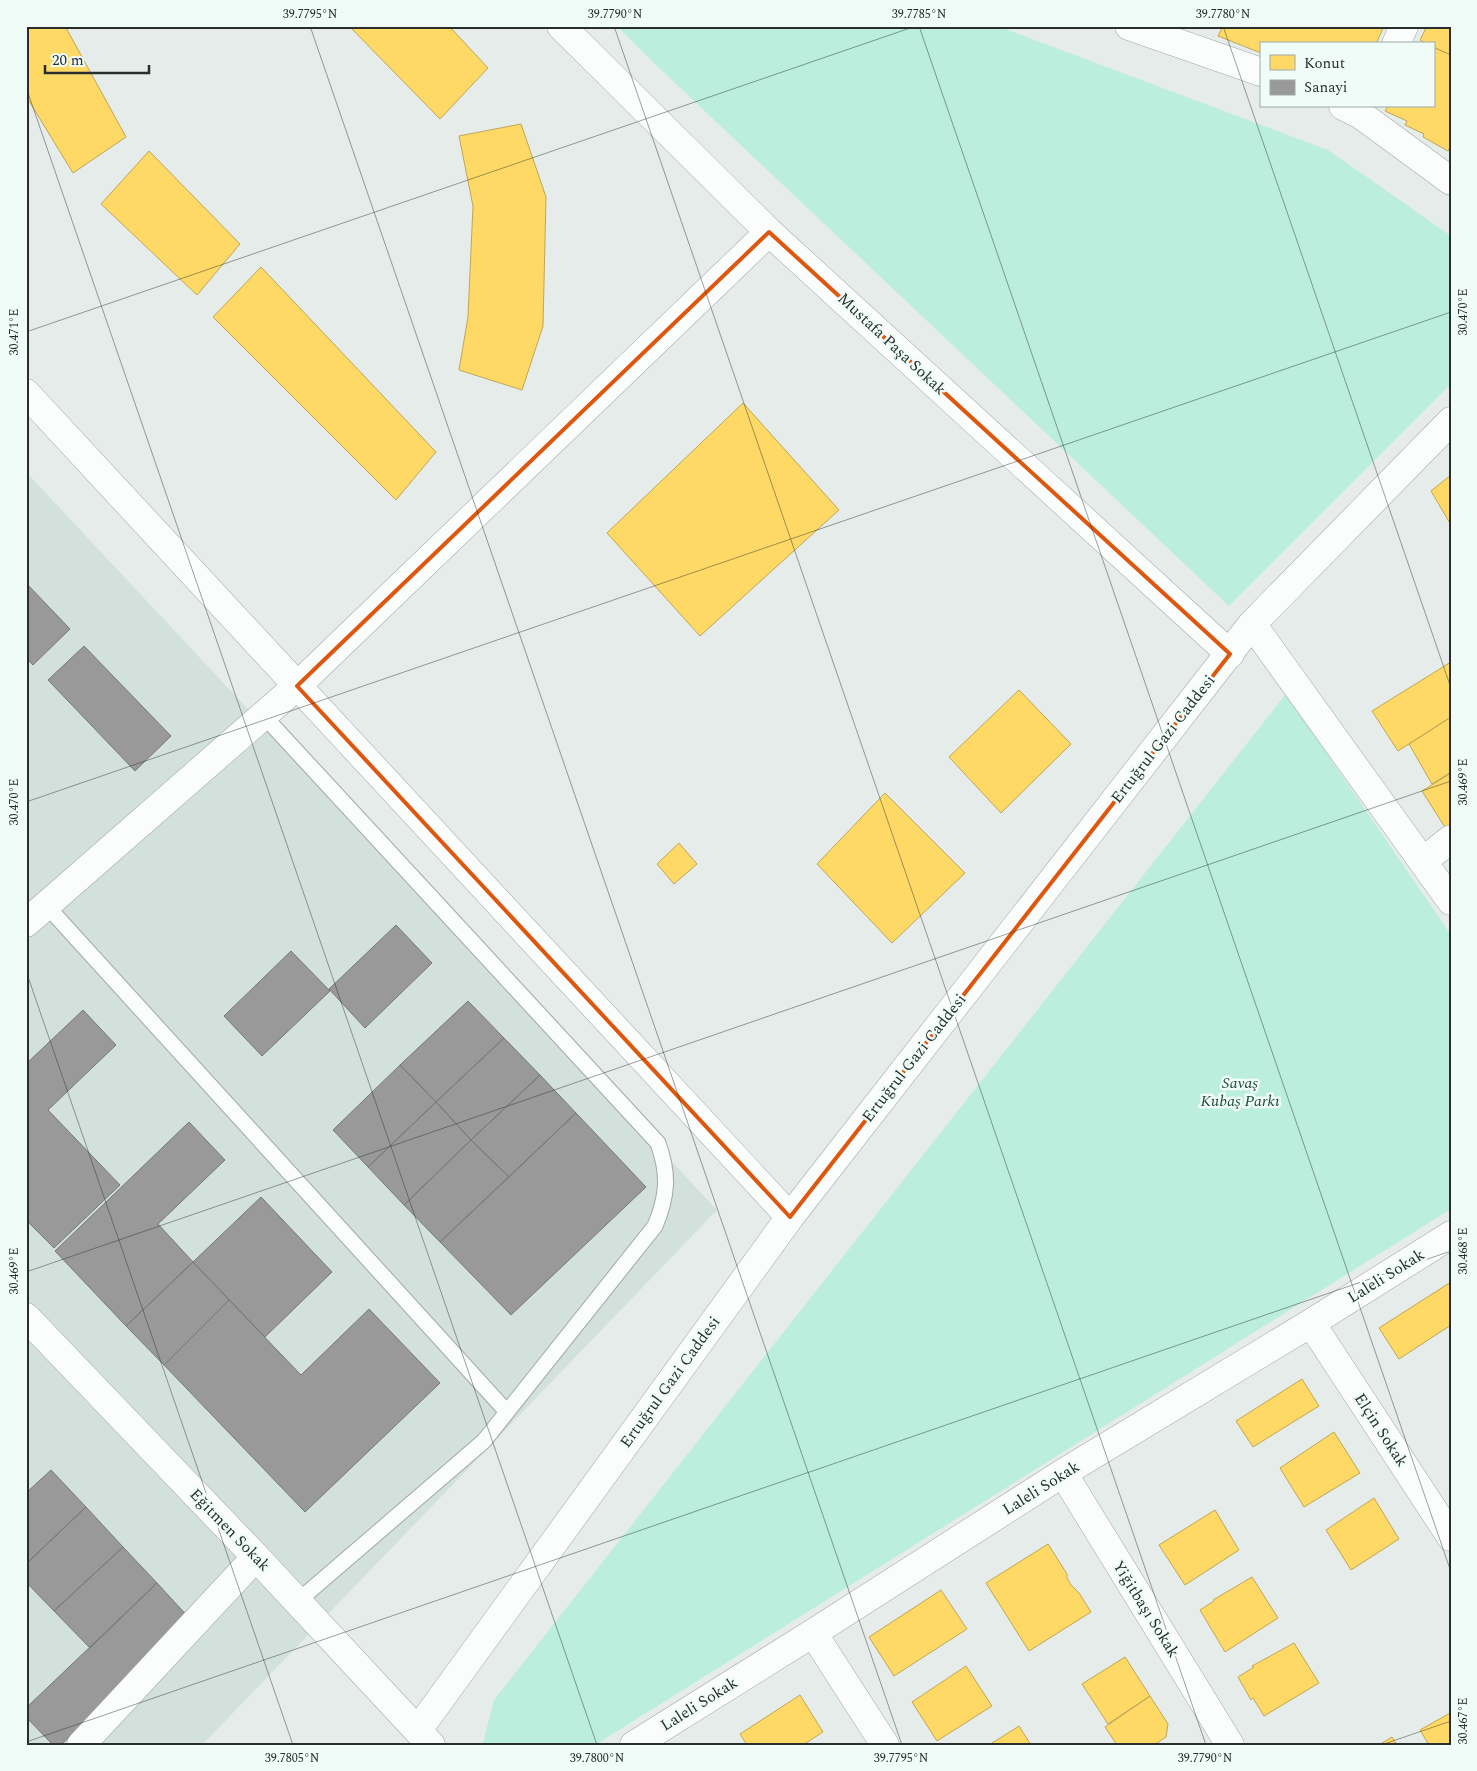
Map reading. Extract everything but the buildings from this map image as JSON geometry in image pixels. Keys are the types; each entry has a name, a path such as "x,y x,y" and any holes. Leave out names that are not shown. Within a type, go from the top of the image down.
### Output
{"street":[{"name":"Mustafa Paşa Sokak","path":"561,26 769,232 1230,654"},
{"path":"1130,26 1192,36 1260,71"},
{"path":"1397,42 1404,26"},
{"path":"1357,109 1451,180"},
{"path":"26,923 297,686 769,232"},
{"path":"28,397 790,1217"},
{"name":"Ertuğrul Gazi Caddesi","path":"424,1737 790,1217 1252,624 1451,421"},
{"path":"1252,624 1451,901"},
{"path":"1423,861 1451,839"},
{"name":"Laleli Sokak","path":"634,1745 1063,1473 1451,1235"},
{"name":"Eğitmen Sokak","path":"26,1317 298,1601 424,1737"},
{"name":"Elçin Sokak","path":"1311,1322 1451,1536"},
{"name":"Yiğitbaşı Sokak","path":"1063,1473 1230,1745"},
{"path":"81,1745 256,1557"},
{"path":"813,1633 885,1745"}],"lane":[{"path":"263,715 652,1135 658,1142 666,1172 666,1190 662,1209 655,1226 484,1441 298,1601"},
{"path":"46,905 507,1412"}],"highlighted area":[{"path":"769,232 1230,654 790,1217 297,686"}],"shaded area":[{"path":"26,472 717,1210 202,1745 26,1745"}],"green space":[{"path":"617,26 997,26 1328,150 1451,236 1451,384 1229,606"},
{"name":"Savaş Kubaş Parkı","path":"1286,694 1451,935 1451,1209 595,1745 485,1745 483,1743 494,1700"}]}
